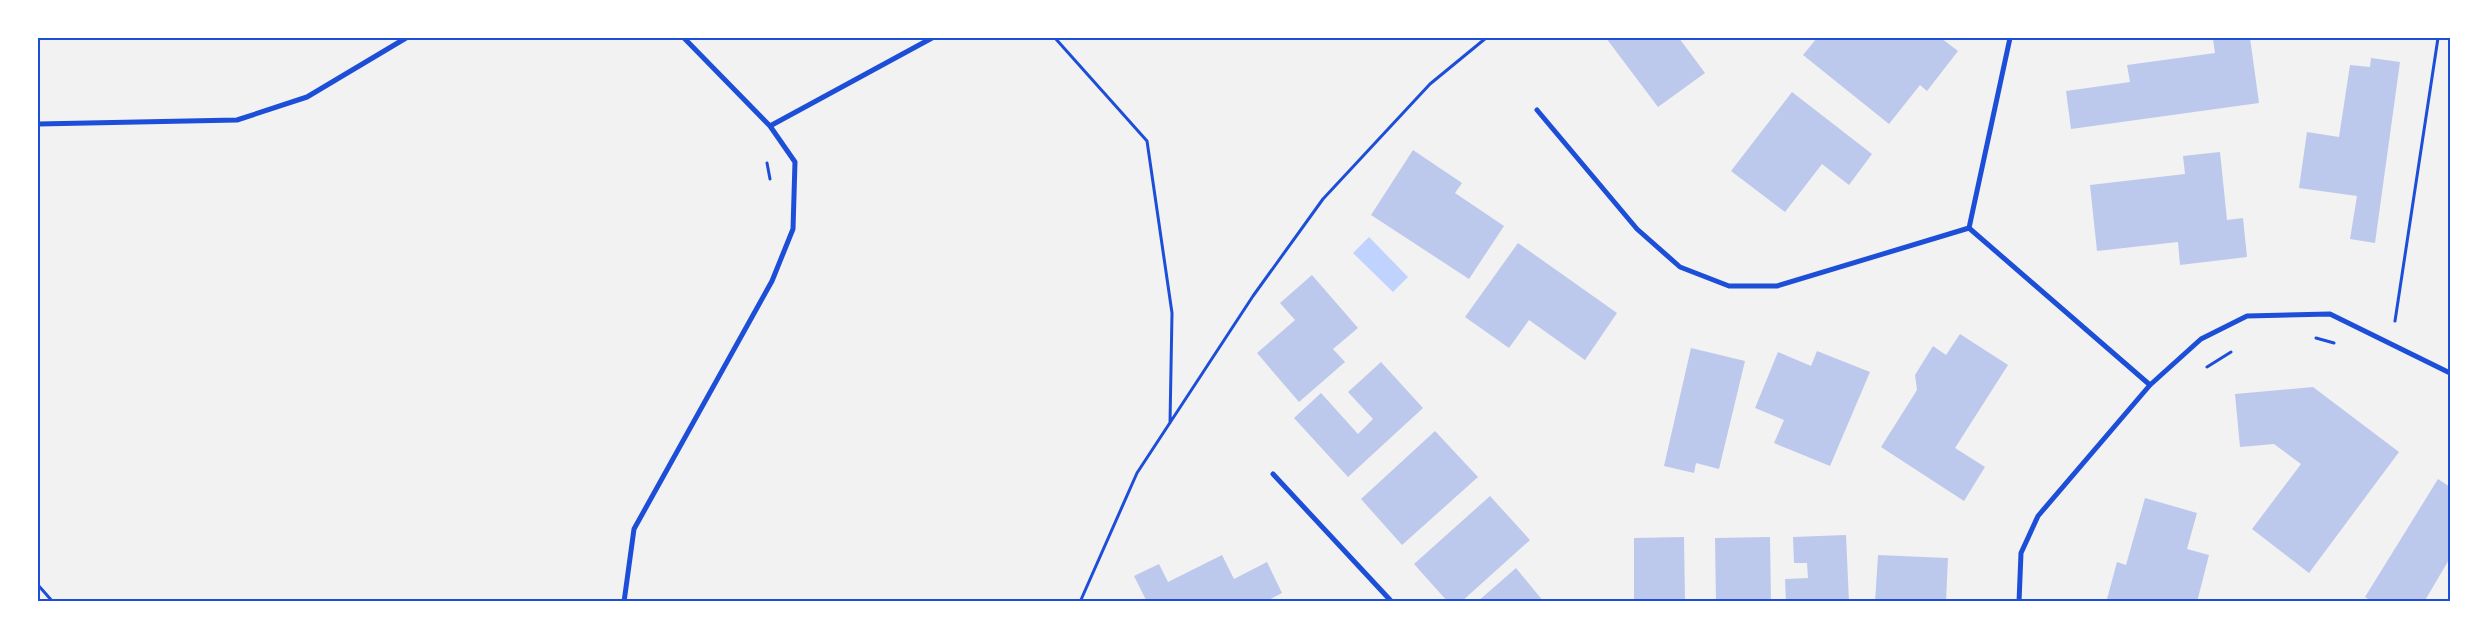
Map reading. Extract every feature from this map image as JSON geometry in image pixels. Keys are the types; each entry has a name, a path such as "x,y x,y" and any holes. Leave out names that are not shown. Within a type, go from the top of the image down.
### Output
{"street":[{"path":"38,124 237,120 307,97 406,38"},
{"path":"624,602 634,529 772,281 792,229 795,162 770,126 684,38"},
{"path":"770,126 932,38"},
{"path":"1969,228 2010,38"},
{"path":"1537,110 1637,229 1680,267 1729,286 1777,286 1969,228"},
{"path":"1969,228 2150,385"},
{"path":"2019,602 2020,553 2038,516 2150,385 2201,339 2247,316 2330,314 2450,373"},
{"path":"1273,474 1392,602"}],"path":[{"path":"1055,38 1147,141 1172,313 1170,423"},
{"path":"1080,602 1137,473 1253,296 1323,199 1430,84 1486,38"},
{"path":"2392,344 2438,38"},
{"path":"765,157 771,181"},
{"path":"2311,337 2336,344"},
{"path":"2204,369 2236,349"},
{"path":"38,585 53,602"}],"water":[{"path":"1369,237 1408,277 1393,292 1353,253"}],"building":[{"path":"1606,38 1679,38 1705,73 1658,107"},
{"path":"1817,38 1853,38 1857,40 1859,38 1941,38 1958,51 1927,91 1920,85 1889,124 1803,55"},
{"path":"2250,38 2259,103 2071,129 2066,91 2130,82 2127,65 2215,53 2213,39"},
{"path":"2371,58 2400,62 2375,243 2350,239 2357,196 2299,188 2307,132 2339,137 2350,65 2370,67"},
{"path":"1792,92 1872,154 1849,185 1822,164 1785,212 1731,171"},
{"path":"1413,150 1462,183 1455,193 1504,226 1469,279 1371,215"},
{"path":"2220,152 2227,220 2243,218 2247,257 2180,265 2178,242 2097,251 2090,185 2185,174 2183,156"},
{"path":"1518,243 1617,313 1585,360 1529,320 1509,348 1465,317"},
{"path":"1312,275 1358,328 1333,349 1345,362 1299,402 1257,353 1295,320 1280,303"},
{"path":"1960,334 2008,365 1955,448 1985,467 1964,501 1881,447 1917,390 1915,375 1933,346 1946,355"},
{"path":"1691,348 1745,361 1719,469 1696,463 1694,473 1664,466"},
{"path":"1817,351 1870,372 1830,466 1774,443 1784,420 1755,408 1778,352 1811,366"},
{"path":"1381,362 1423,408 1348,477 1294,418 1321,393 1358,434 1373,419 1348,392"},
{"path":"2313,387 2399,452 2309,573 2252,529 2301,464 2274,444 2240,447 2235,394"},
{"path":"1435,431 1478,477 1402,545 1361,499"},
{"path":"2438,479 2450,487 2450,558 2424,602 2373,602 2365,597"},
{"path":"1490,496 1530,540 1461,602 1448,602 1414,564"},
{"path":"2145,498 2197,513 2187,549 2209,555 2197,602 2115,602 2107,599 2117,562 2126,565"},
{"path":"1846,535 1849,602 1786,602 1785,579 1808,578 1807,563 1794,563 1793,537"},
{"path":"1684,537 1685,602 1634,602 1634,538"},
{"path":"1770,537 1771,602 1716,602 1715,538"},
{"path":"1222,555 1234,579 1267,562 1282,593 1265,602 1243,602 1242,599 1237,602 1147,602 1134,576 1159,564 1168,582"},
{"path":"1878,555 1948,558 1946,602 1875,602"},
{"path":"1516,568 1544,602 1477,602"}]}
